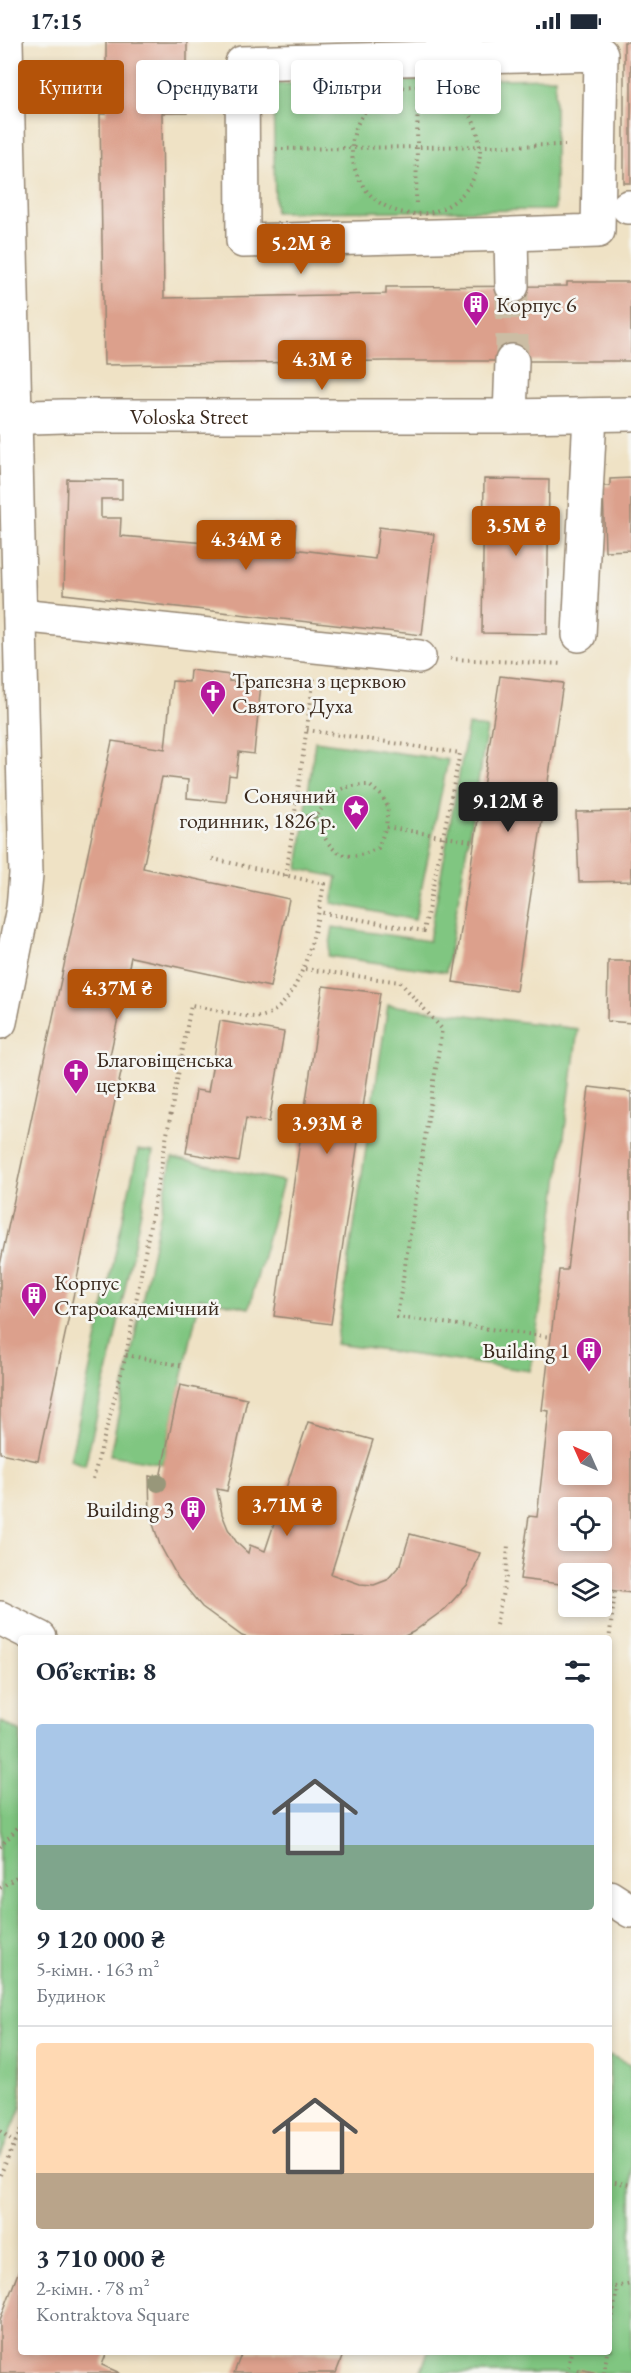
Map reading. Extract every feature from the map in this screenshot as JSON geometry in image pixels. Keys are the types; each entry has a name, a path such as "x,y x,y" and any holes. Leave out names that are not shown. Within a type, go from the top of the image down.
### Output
{"street":[{"path":"0,1022 23,908 26,874 20,615 9,574 6,42"},
{"path":"415,72 242,63 243,241 416,226 511,234 598,231 601,54 501,64"},
{"path":"511,234 512,286"},
{"path":"510,416 512,361"},
{"name":"Voloska Street","path":"7,418 631,414"},
{"path":"579,635 590,415"},
{"path":"20,615 419,657"},
{"path":"0,1618 34,1635"}],"path":[{"path":"415,76 402,87 373,102 362,115 355,130 352,146 353,163 359,180 369,194 382,205 399,212 416,226"},
{"path":"416,226 417,114"},
{"path":"416,226 433,212 449,205 463,194 473,180 479,164 480,146 478,131 470,114"},
{"path":"242,149 564,144 600,179"},
{"path":"419,657 578,665 579,635"},
{"path":"286,876 318,646"},
{"path":"306,730 460,753 424,930 318,912"},
{"path":"347,785 369,785 382,796 388,807 386,827 378,848 363,856 349,857 336,852 323,837 315,817 333,796 347,785"},
{"path":"294,814 315,817"},
{"path":"386,827 475,842"},
{"path":"93,1479 126,1355 191,1005 260,1017 282,1006 305,969 324,884 209,858"},
{"path":"305,969 400,982 442,1029 397,1317 550,1337"},
{"path":"126,1355 184,1366"},
{"path":"496,1625 506,1577 508,1544"},
{"path":"610,1635 615,1591"},
{"path":"0,1847 18,1827"},
{"path":"0,1888 18,1876"},
{"path":"0,2131 15,2142"},
{"path":"0,2175 18,2136"},
{"path":"612,2182 631,2185"},
{"path":"612,2288 631,2284"},
{"path":"612,2320 617,2288"},
{"path":"567,2373 570,2355"},
{"path":"604,2373 607,2355"}],"green space":[{"path":"555,78 555,210 275,212 273,114 279,114 279,84 291,84 291,114 403,114 403,81 415,81 415,114 501,114 501,79"},
{"path":"468,725 487,728 446,972 328,956 333,927 429,941"},
{"path":"315,741 448,760 415,920 332,903 337,877 298,869"},
{"path":"388,1005 578,1029 546,1275 530,1371 336,1344"},
{"path":"138,1150 153,1152 112,1352 85,1465 70,1460"},
{"path":"172,1158 283,1181 249,1308 200,1298 163,1464 110,1455"},
{"path":"0,1721 18,1730 18,2114 0,2158"},
{"path":"612,2056 631,2064 631,2373 420,2373 427,2355 612,2355"}],"building":[{"path":"106,42 187,42 187,60 136,60 136,114 162,114 164,298 386,294 386,287 567,286 567,282 631,282 631,361 386,361 104,365 100,114 124,114 124,60 106,60"},
{"path":"624,42 631,42 631,183 624,183"},
{"path":"631,478 631,550 605,551 603,486 610,486 610,479"},
{"path":"67,479 122,480 122,499 101,499 101,518 121,518 120,536 269,548 273,523 296,525 293,549 375,559 379,527 434,534 422,635 64,594"},
{"path":"484,479 549,480 547,634 482,633"},
{"path":"190,670 230,675 229,681 261,684 254,754 239,752 236,776 229,775 226,802 187,798 188,780 162,777 143,868 289,899 270,987 131,957 108,1065 122,1068 38,1461 0,1453 0,1265 112,741 165,749 172,681 189,682"},
{"path":"500,676 563,683 516,991 453,982"},
{"path":"631,811 631,881 579,882 576,812"},
{"path":"608,961 631,961 631,1023 607,1021"},
{"path":"323,986 380,993 331,1324 274,1316"},
{"path":"220,1021 284,1032 269,1122 246,1118 239,1162 186,1153 196,1090 208,1092"},
{"name":"Building 1","path":"589,1087 631,1092 631,1593 612,1590 612,1563 558,1563 558,1584 520,1579 529,1516 537,1517 549,1411 542,1410 559,1270 567,1270"},
{"name":"Building 3","path":"180,1385 247,1399 227,1491 217,1489 222,1514 228,1529 237,1543 248,1553 250,1545 265,1551 308,1422 373,1440 331,1574 360,1584 374,1585 387,1580 401,1564 410,1534 480,1553 468,1584 445,1609 407,1635 241,1635 202,1607 178,1578 160,1545 150,1515 149,1476 160,1478"},
{"path":"18,2273 18,2355 106,2355 102,2365 120,2373 0,2373 0,2320"},
{"path":"241,2355 343,2355 336,2373 234,2373"},
{"path":"579,2369 594,2372 594,2373 578,2373"}],"tunnel":[{"path":"512,286 512,361"}],"place":[{"name":"Корпус 6","path":"476,327"},
{"name":"Трапезна з церквою Святого Духа","path":"213,716"},
{"name":"Сонячний годинник, 1826 р.","path":"356,831"},
{"name":"Благовіщенська церква","path":"76,1095"},
{"name":"Корпус Староакадемічний","path":"34,1318"},
{"name":"Building 1","path":"589,1373"},
{"name":"Building 3","path":"193,1532"}]}
